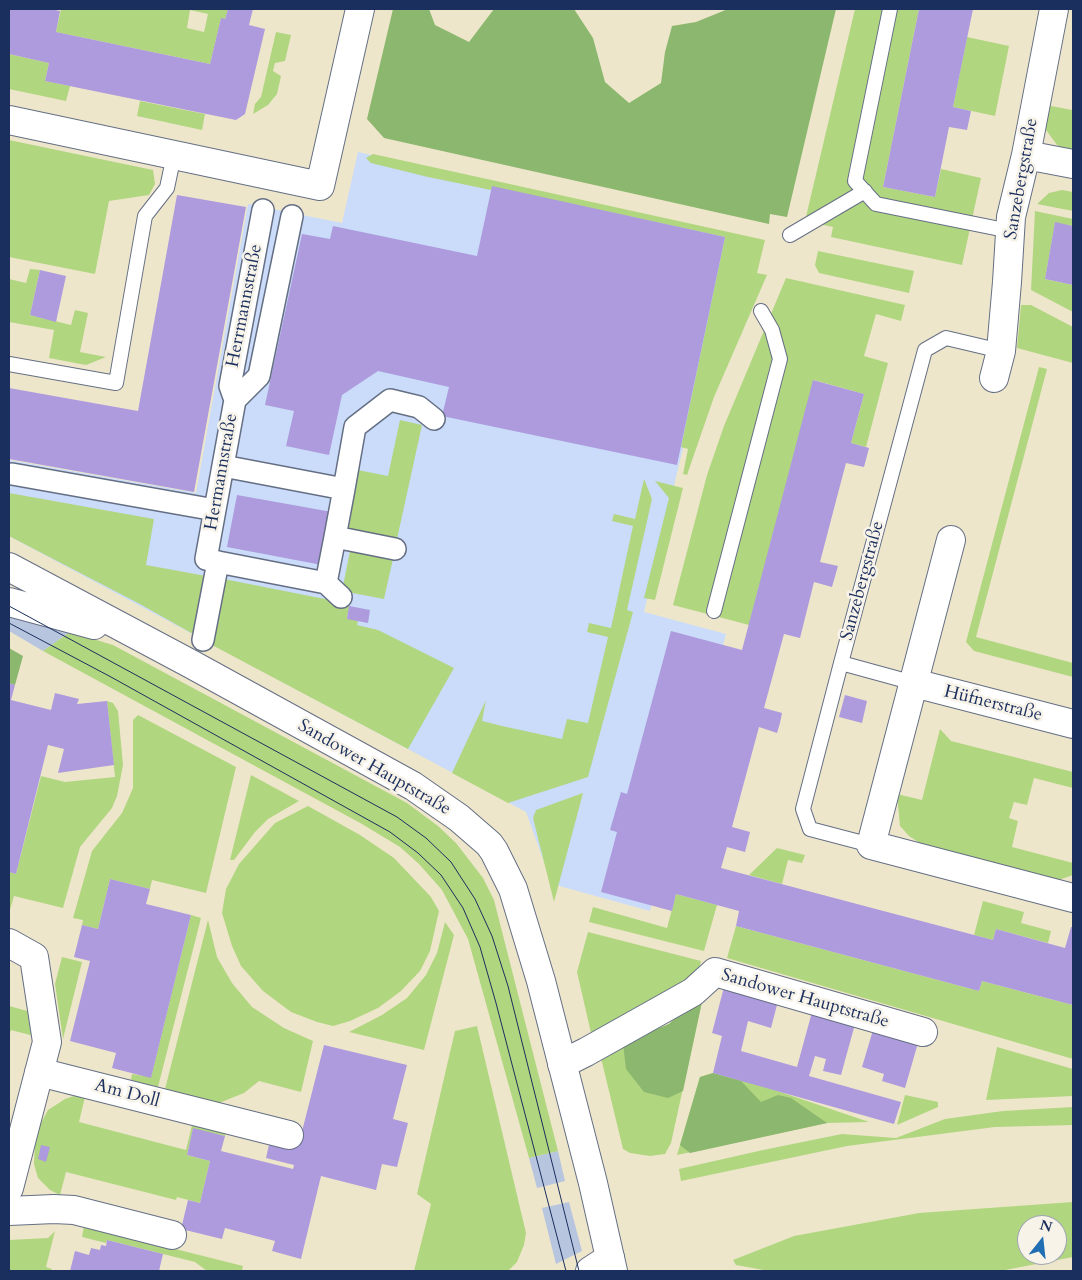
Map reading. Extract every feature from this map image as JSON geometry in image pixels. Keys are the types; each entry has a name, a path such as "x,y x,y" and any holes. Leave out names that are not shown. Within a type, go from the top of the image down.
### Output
{"street":[{"path":"9,120 320,186 360,9"},
{"name":"Sanzebergstraße","path":"994,378 1001,351 1011,217 1026,155 1054,9"},
{"path":"1026,155 1073,164"},
{"name":"Herrmannstraße","path":"235,400 230,386 263,210"},
{"name":"Hermannstraße","path":"218,562 206,559 235,400 259,376 292,216"},
{"path":"203,640 218,562 333,590 335,537 355,427 390,400 419,407 434,419"},
{"path":"223,466 344,489"},
{"path":"12,474 215,510"},
{"path":"335,537 395,549"},
{"path":"872,845 951,540"},
{"name":"Sandower Hauptstraße","path":"9,567 413,786 459,818 494,851 514,889 541,981 562,1064 604,1267"},
{"name":"Sandower Hauptstraße","path":"9,602 101,626 155,645"},
{"name":"Hüfnerstraße","path":"914,683 1073,724"},
{"name":"Sanzebergstraße","path":"872,845 1073,898"},
{"path":"9,943 34,957 47,1042 9,1188"},
{"name":"Sandower Hauptstraße","path":"562,1064 694,992 715,972 923,1032"},
{"name":"Am Doll","path":"39,1072 289,1135"},
{"path":"9,1212 54,1209 74,1210 172,1235"}],"lane":[{"path":"890,9 856,181 876,204 1010,231"},
{"path":"9,364 116,383 145,216 167,188 174,155"},
{"path":"790,235 865,191"},
{"path":"714,611 780,359 772,330 762,311"},
{"name":"Sanzebergstraße","path":"872,845 810,829 803,809 841,663 925,350 946,338 1001,351"},
{"path":"841,663 914,683"}],"shaded area":[{"path":"358,152 733,237 644,612 726,634 650,911 552,884 526,812 9,536 9,460 196,493 248,204 342,223"},
{"path":"9,617 70,632 43,651 9,631"},
{"path":"558,1151 565,1181 537,1188 529,1158"},
{"path":"569,1202 582,1251 556,1264 542,1208"}],"green space":[{"path":"61,9 228,9 225,19 221,19 210,64 56,32","holes":["190,10 208,14 204,32 187,28"]},
{"path":"393,9 429,9 435,25 469,42 494,9 574,9 593,38 605,82 629,103 661,83 665,52 672,26 696,22 728,9 836,9 787,217 770,214 769,224 384,138 367,119"},
{"path":"855,9 919,9 883,187 935,197 941,169 981,178 962,265 831,237 833,227 805,221"},
{"path":"276,32 291,35 285,61 275,63 273,71 281,76 277,94 268,105 253,114 255,104 261,97"},
{"path":"967,37 1009,46 995,116 953,107"},
{"path":"9,54 49,63 45,81 70,86 66,101 9,89"},
{"path":"140,101 205,114 202,130 137,116"},
{"path":"1073,104 1073,153 1057,145 1046,130 1044,118 1046,105 1072,110"},
{"path":"9,140 153,170 155,184 149,195 109,201 95,274 9,257"},
{"path":"373,154 765,240 757,273 767,275 714,397 687,475 683,474 688,449 681,447 725,237 492,187 491,190 428,177 371,163 366,158"},
{"path":"1062,190 1073,192 1073,211 1037,204 1049,193"},
{"path":"1035,211 1073,219 1073,226 1055,223 1045,279 1073,285 1073,312 1031,290"},
{"path":"818,251 914,271 909,293 819,273 815,265"},
{"path":"30,269 40,270 30,315 71,325 75,310 88,313 80,352 106,357 86,365 49,358 54,330 9,322 9,279 26,283"},
{"path":"786,278 905,305 901,321 876,314 864,356 888,363 866,447 851,443 864,394 814,380 749,625 673,605 707,475 724,426"},
{"path":"1021,305 1031,305 1073,327 1073,363 1017,348"},
{"path":"1039,367 1047,369 976,637 1073,663 1073,677 974,651 966,642"},
{"path":"400,420 422,425 397,539 346,529 358,470 388,476"},
{"path":"644,479 652,499 627,610 633,612 588,777 508,803 452,773 486,700 482,721 502,726 562,739 567,719 588,723 608,637 587,632 589,623 611,628 633,526 612,521 614,514 635,519"},
{"path":"655,481 683,488 655,600 644,598 669,498"},
{"path":"9,493 154,519 146,565 206,576 195,635 9,536"},
{"path":"350,551 393,559 384,599 342,591"},
{"path":"224,579 340,602 349,606 347,618 358,621 357,625 378,630 454,668 408,749 212,645"},
{"path":"70,632 113,645 407,803 438,826 456,843 483,878 494,900 558,1151 529,1158 468,939 442,890 419,864 400,847 362,824 43,651"},
{"path":"9,648 23,656 15,685 9,683"},
{"path":"107,701 113,703 118,711 123,765 117,796 112,808 80,847 63,908 14,896 9,913 9,872 16,874 41,776 65,782 115,777"},
{"path":"138,715 236,767 206,893 152,880 150,889 110,879 98,929 82,925 83,920 73,918 92,851 122,813 133,788 133,720"},
{"path":"940,729 951,741 1073,772 1073,788 1034,778 1027,805 1014,802 1009,818 1018,821 1012,847 1073,863 1073,875 1056,881 926,847 909,836 900,826 897,794 922,800"},
{"path":"251,775 299,801 268,819 255,832 234,860 230,860"},
{"path":"583,793 554,902 533,818 536,810"},
{"path":"308,806 360,835 394,858 431,897 439,911 430,951 420,971 401,991 378,1008 350,1021 333,1026 291,1012 263,991 241,966 232,946 222,913 226,889 239,864 275,823"},
{"path":"777,848 805,855 802,863 788,860 782,884 749,875"},
{"path":"676,894 717,905 704,951 589,922 593,907 667,928"},
{"path":"983,901 1024,912 1021,923 1051,931 1048,943 996,929 993,940 974,935"},
{"path":"191,915 201,918 158,1087 131,1080 132,1074 151,1077"},
{"path":"208,920 217,957 232,983 252,1007 284,1028 313,1041 301,1092 259,1081 244,1093 219,1103 165,1089"},
{"path":"445,922 454,935 424,1050 349,1032 382,1015 407,998 426,975 437,953"},
{"path":"736,926 979,991 982,981 1073,1005 1073,1059 727,958"},
{"path":"588,932 701,961 698,973 690,981 591,1033 577,972"},
{"path":"62,957 82,962 63,1039 55,984"},
{"path":"703,997 671,1143 665,1154 650,1156 630,1153 623,1149 601,1058 623,1043 669,1024 684,1010"},
{"path":"703,997 683,1091 668,1098 644,1092 626,1069 623,1043 669,1024 684,1010"},
{"path":"9,1006 31,1012 34,1036 11,1030 9,1037"},
{"path":"477,1026 526,1233 524,1245 517,1262 508,1271 414,1271 431,1204 417,1194 455,1031"},
{"path":"997,1047 1073,1069 1073,1096 986,1100"},
{"path":"713,1073 763,1086 869,1122 827,1123 677,1155 700,1077"},
{"path":"713,1073 741,1081 761,1102 778,1095 791,1098 827,1123 690,1153 680,1145 700,1077"},
{"path":"905,1095 938,1102 938,1107 897,1125"},
{"path":"74,1096 85,1097 79,1122 186,1150 192,1125 225,1133 225,1136 193,1129 187,1155 210,1161 200,1203 177,1197 176,1200 66,1172 60,1195 50,1190 38,1178 34,1164 35,1144 40,1125 48,1110 65,1099"},
{"path":"1073,1107 1073,1125 995,1127 847,1146 681,1181 679,1169 842,1134 896,1138 945,1119 1003,1111"},
{"path":"1073,1202 1073,1257 1067,1258 1067,1215 1017,1215 1017,1265 1031,1265 1000,1271 769,1271 736,1265 733,1260 794,1236 919,1213"},
{"path":"84,1226 243,1266 242,1271 207,1271 195,1262 107,1240 106,1243 82,1237"},
{"path":"55,1231 46,1267 52,1269 51,1271 9,1271 9,1240 48,1238"}],"building":[{"path":"9,9 50,9 60,11 56,32 210,64 221,18 225,19 228,9 253,9 249,25 265,29 245,114 236,120 45,81 49,63 9,54"},
{"path":"919,9 973,9 953,107 971,111 967,130 949,127 935,197 883,187"},
{"path":"492,186 725,237 677,465 442,416 449,387 378,371 342,395 329,455 286,446 294,411 265,405 302,234 330,239 333,226 477,256"},
{"path":"177,195 246,207 194,492 9,459 9,388 138,411"},
{"path":"1055,222 1073,226 1073,285 1045,279"},
{"path":"40,270 66,276 56,322 30,315"},
{"path":"813,380 864,394 851,443 869,448 864,467 846,463 820,562 838,566 832,587 814,582 800,638 784,634 764,708 782,713 780,723 777,733 759,727 732,827 750,832 745,852 727,847 721,868 993,940 996,929 1065,948 1071,927 1073,927 1073,1005 982,981 979,991 736,926 739,911 676,894 672,911 601,892 617,832 610,830 621,792 627,794 671,631 742,650"},
{"path":"237,495 332,512 322,565 227,547"},
{"path":"349,606 370,610 368,623 347,619"},
{"path":"9,683 15,685 11,700 51,710 55,693 79,699 77,704 107,701 114,765 58,773 64,749 48,745 16,874 9,872"},
{"path":"845,695 867,701 862,723 839,717"},
{"path":"110,879 150,889 146,904 191,915 151,1078 112,1068 116,1053 70,1041 90,961 74,957 82,925 98,929"},
{"path":"724,987 778,1001 771,1028 748,1021 741,1051 797,1067 812,1012 855,1024 841,1075 823,1071 826,1059 815,1056 809,1076 901,1102 894,1124 713,1073 722,1036 712,1033"},
{"path":"873,1030 918,1043 905,1088 882,1081 884,1074 862,1067"},
{"path":"324,1045 407,1065 393,1119 408,1123 397,1167 382,1164 376,1190 321,1176 301,1259 272,1251 275,1241 225,1228 222,1239 181,1229 188,1200 200,1203 210,1161 187,1155 193,1128 225,1136 221,1151 293,1169 294,1165 266,1158 270,1140 298,1147"},
{"path":"41,1145 50,1147 46,1162 38,1159"},
{"path":"107,1240 163,1254 159,1271 70,1271 75,1251 89,1255 91,1248 100,1250 101,1245 106,1246"}],"tram line":[{"path":"9,606 397,817 426,838 451,862 475,899 492,936 508,986 579,1271"},
{"path":"9,623 111,677 390,832 418,853 441,875 463,908 480,947 566,1271"}]}
